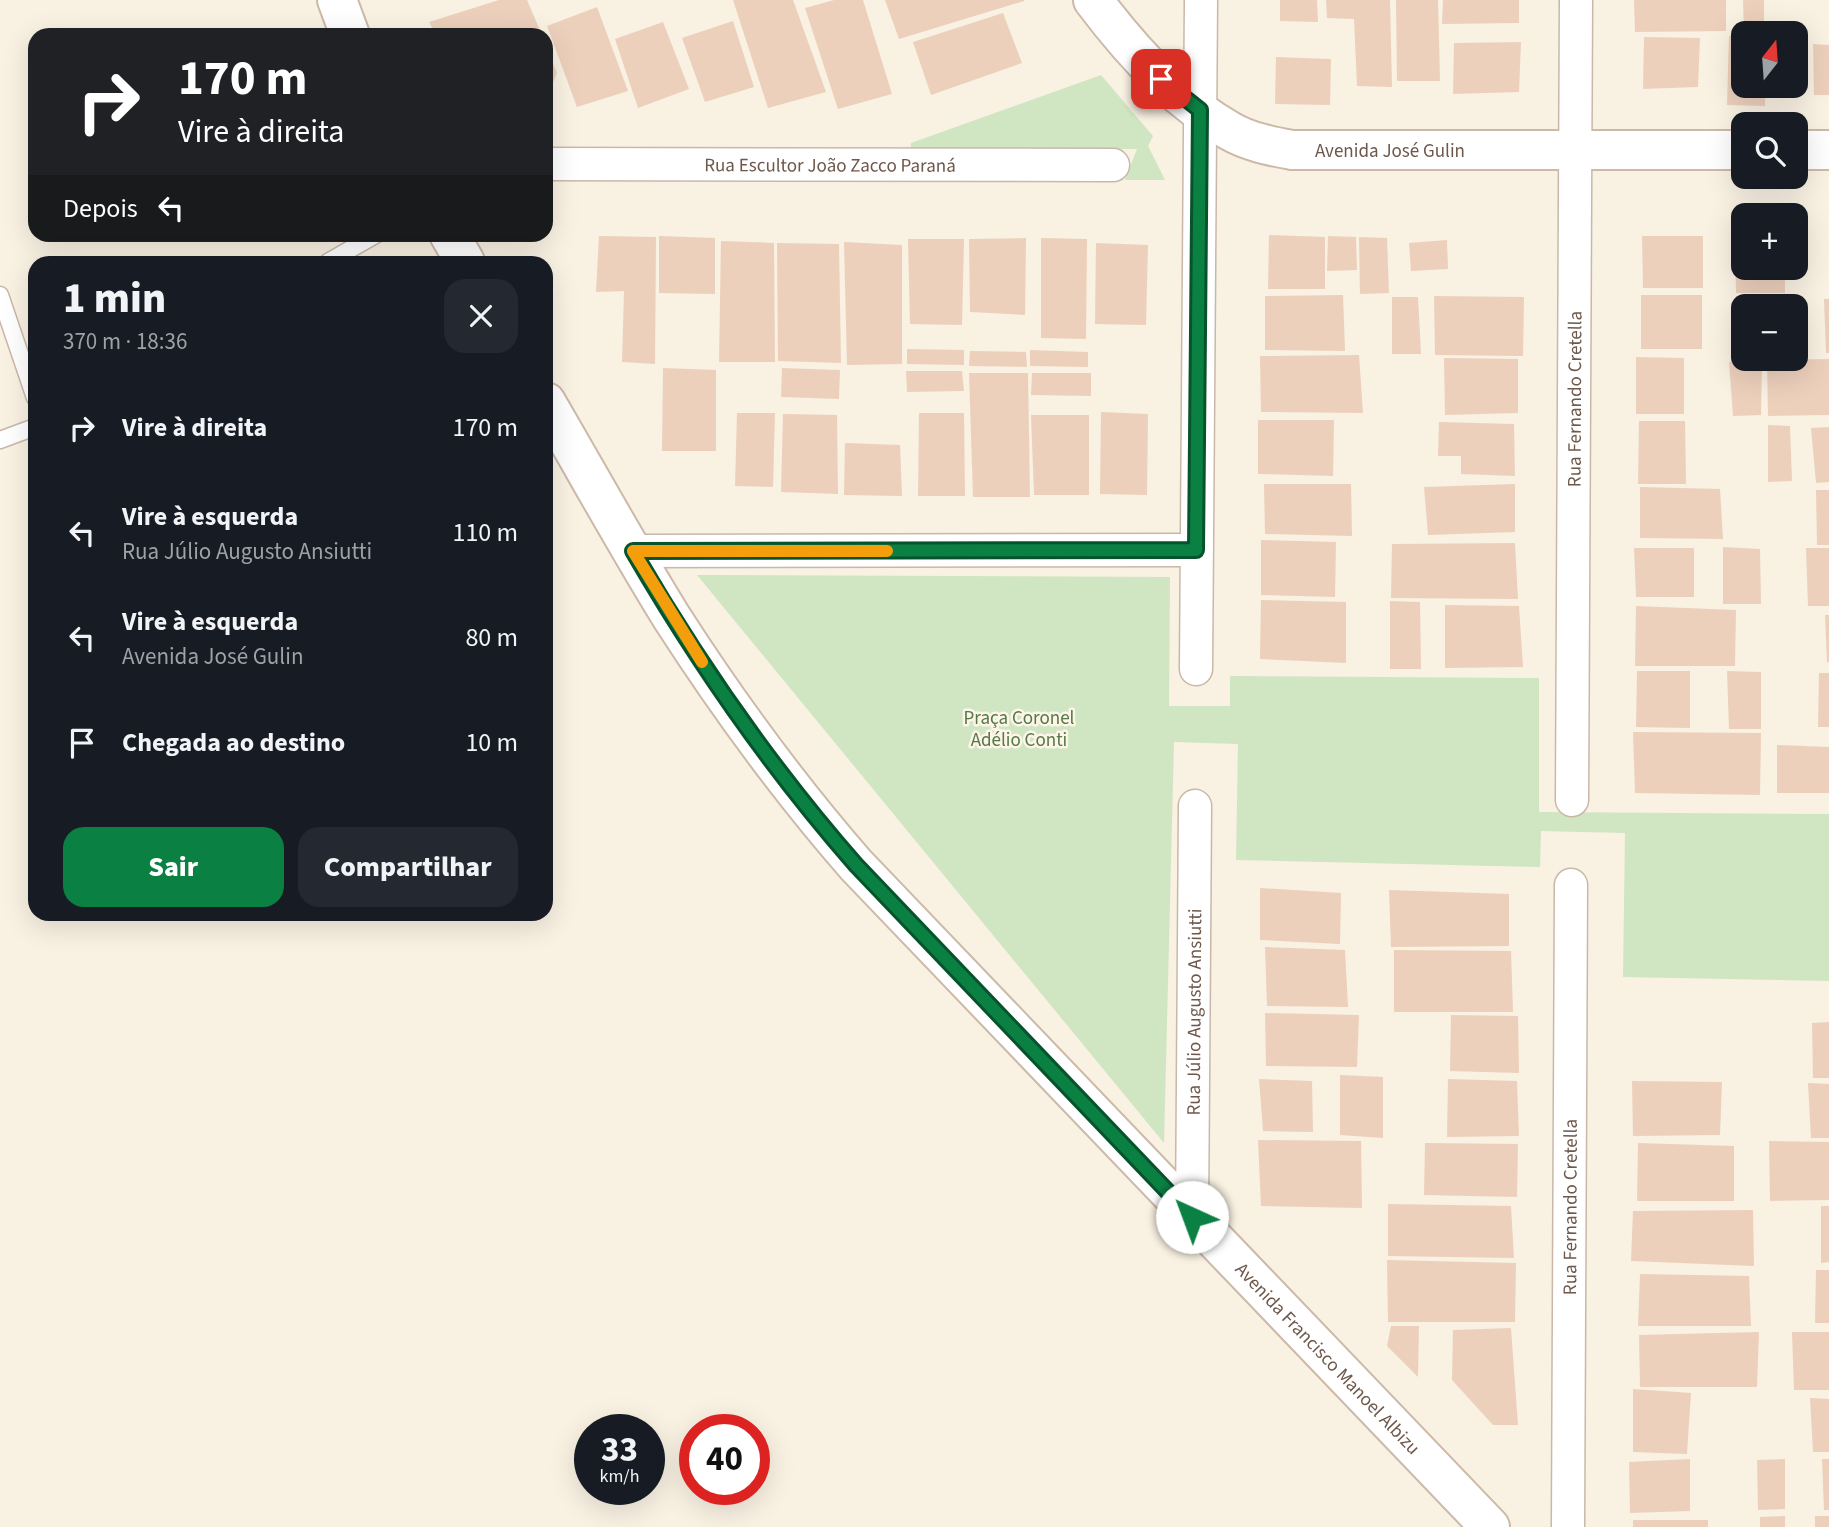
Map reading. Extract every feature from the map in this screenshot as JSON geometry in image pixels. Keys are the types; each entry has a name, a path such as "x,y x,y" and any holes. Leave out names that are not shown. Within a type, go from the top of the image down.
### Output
{"street":[{"path":"337,0 347,28"},
{"name":"Avenida José Gulin","path":"1093,0 1122,39 1161,79 1230,132 1263,145 1292,150 1731,150"},
{"path":"1196,669 1201,0"},
{"name":"Rua Fernando Cretella","path":"1572,800 1576,0"},
{"path":"1808,150 1829,150"},
{"name":"Rua Escultor João Zacco Paraná","path":"553,164 1113,165"},
{"name":"Avenida Francisco Manoel Albizu","path":"553,414 671,616 767,757 812,815 856,865 1490,1527"},
{"path":"633,551 1196,550"},
{"name":"Rua Júlio Augusto Ansiutti","path":"1192,1217 1195,806"},
{"name":"Rua Fernando Cretella","path":"1568,1527 1572,885"}],"lane":[{"path":"338,256 363,242"},
{"path":"0,295 28,377"},
{"path":"0,440 28,430"}],"green space":[{"path":"1101,75 1153,136 1148,146 1165,180 1125,180 1137,149 911,149 911,143"},
{"name":"Praça Coronel Adélio Conti","path":"697,575 1170,577 1169,706 1230,706 1230,676 1539,678 1539,812 1829,814 1829,981 1623,977 1625,833 1541,831 1540,867 1236,860 1238,744 1174,742 1164,1143"}],"building":[{"path":"499,0 527,0 539,28 432,28 429,22"},
{"path":"733,0 793,0 826,92 768,108"},
{"path":"834,0 863,0 892,94 838,109 805,8"},
{"path":"885,0 1024,0 1024,1 899,39"},
{"path":"1280,0 1317,0 1318,22 1280,21"},
{"path":"1326,0 1390,0 1392,87 1357,86 1354,19 1327,18"},
{"path":"1396,0 1438,0 1440,81 1397,81"},
{"path":"1443,0 1519,0 1519,23 1442,24"},
{"path":"1634,0 1726,0 1726,31 1635,32"},
{"path":"1743,0 1764,0 1764,21 1744,21"},
{"path":"597,7 628,91 577,107 553,42 553,28 547,26"},
{"path":"1003,13 1022,63 931,95 913,42"},
{"path":"733,21 754,87 705,102 682,38"},
{"path":"663,22 689,89 638,108 615,39"},
{"path":"1731,36 1731,98 1765,98 1765,106 1727,105"},
{"path":"1644,37 1700,38 1698,87 1643,89"},
{"path":"1521,42 1519,92 1453,94 1454,43"},
{"path":"1813,44 1829,45 1829,95 1814,95"},
{"path":"1276,57 1331,59 1330,105 1275,104"},
{"path":"553,63 557,73 553,82"},
{"path":"1269,235 1325,237 1325,289 1268,289"},
{"path":"599,236 656,237 655,364 622,362 624,291 596,292"},
{"path":"659,236 715,238 715,294 659,293"},
{"path":"1328,236 1356,237 1357,270 1327,271"},
{"path":"1642,236 1703,236 1703,288 1643,288"},
{"path":"1359,237 1387,238 1389,293 1360,294"},
{"path":"1026,238 1025,315 970,312 969,239"},
{"path":"1041,238 1087,239 1086,339 1041,338"},
{"path":"908,239 964,239 962,325 910,324"},
{"path":"1447,240 1448,269 1411,271 1409,243"},
{"path":"721,241 774,243 775,362 719,362"},
{"path":"844,242 902,245 902,364 847,365"},
{"path":"777,243 839,244 841,363 778,361"},
{"path":"1096,243 1148,245 1146,325 1095,324"},
{"path":"1736,280 1785,280 1785,293 1736,293"},
{"path":"1343,295 1345,351 1265,350 1265,296"},
{"path":"1641,295 1702,295 1702,349 1641,349"},
{"path":"1434,296 1524,297 1523,356 1435,355"},
{"path":"1392,297 1418,297 1421,354 1392,354"},
{"path":"1824,299 1829,299 1829,353 1826,353"},
{"path":"907,349 964,350 964,365 907,364"},
{"path":"1030,350 1088,352 1088,367 1030,366"},
{"path":"970,351 1026,352 1027,367 969,366"},
{"path":"1359,355 1363,413 1261,412 1260,356"},
{"path":"1636,357 1684,358 1684,414 1636,414"},
{"path":"1444,358 1518,359 1518,413 1445,415"},
{"path":"1808,359 1829,359 1829,415 1768,416 1767,371 1808,371"},
{"path":"1729,362 1731,371 1762,371 1761,415 1733,416"},
{"path":"663,368 716,370 716,451 662,451"},
{"path":"782,368 840,370 839,399 781,397"},
{"path":"906,371 962,371 964,391 907,392"},
{"path":"969,373 1028,373 1030,497 973,497"},
{"path":"1032,373 1091,373 1091,396 1031,395"},
{"path":"1101,412 1148,414 1147,495 1100,494"},
{"path":"737,413 775,413 773,487 735,486"},
{"path":"919,413 964,413 965,496 918,496"},
{"path":"783,414 837,415 838,494 781,492"},
{"path":"1031,415 1089,415 1089,495 1034,495"},
{"path":"1258,420 1334,420 1333,476 1258,474"},
{"path":"1639,421 1685,421 1686,484 1638,484"},
{"path":"1439,422 1514,424 1515,476 1461,474 1461,456 1438,456"},
{"path":"1768,425 1790,426 1792,481 1768,482"},
{"path":"1829,427 1829,482 1816,483 1811,428"},
{"path":"845,443 900,445 902,496 844,495"},
{"path":"1264,484 1351,484 1352,536 1265,534"},
{"path":"1515,484 1515,532 1428,535 1424,487"},
{"path":"1640,487 1720,489 1723,539 1640,538"},
{"path":"1816,490 1829,490 1829,545 1817,545"},
{"path":"1261,540 1336,542 1335,597 1261,595"},
{"path":"1515,543 1518,599 1391,598 1392,544"},
{"path":"1723,547 1760,549 1761,604 1723,604"},
{"path":"1634,548 1694,548 1694,597 1636,597"},
{"path":"1806,548 1829,548 1829,606 1808,606"},
{"path":"1261,600 1346,602 1346,663 1260,659"},
{"path":"1390,601 1420,602 1421,669 1390,669"},
{"path":"1445,605 1519,606 1523,667 1445,668"},
{"path":"1636,606 1736,610 1735,666 1635,666"},
{"path":"1825,615 1829,615 1829,662 1827,662"},
{"path":"1637,671 1690,671 1690,728 1636,727"},
{"path":"1727,671 1761,672 1761,729 1729,729"},
{"path":"1819,673 1829,673 1829,727 1818,727"},
{"path":"1633,732 1761,733 1760,795 1635,793"},
{"path":"1777,745 1829,747 1829,793 1777,793"},
{"path":"1260,888 1341,893 1340,944 1260,940"},
{"path":"1389,890 1509,894 1509,946 1391,947"},
{"path":"1265,947 1345,950 1348,1007 1267,1006"},
{"path":"1394,950 1511,951 1513,1012 1394,1012"},
{"path":"1265,1013 1359,1015 1357,1067 1266,1066"},
{"path":"1451,1015 1518,1016 1519,1073 1450,1071"},
{"path":"1829,1022 1829,1078 1813,1078 1812,1023"},
{"path":"1340,1075 1383,1077 1383,1138 1340,1135"},
{"path":"1259,1079 1312,1081 1313,1132 1263,1131"},
{"path":"1448,1079 1517,1081 1519,1136 1447,1137"},
{"path":"1632,1081 1722,1082 1720,1135 1633,1136"},
{"path":"1808,1083 1829,1084 1829,1138 1811,1138"},
{"path":"1258,1140 1361,1141 1362,1208 1261,1206"},
{"path":"1769,1141 1829,1142 1829,1200 1770,1201"},
{"path":"1425,1143 1518,1144 1517,1197 1424,1195"},
{"path":"1638,1143 1734,1146 1734,1201 1637,1201"},
{"path":"1388,1204 1511,1206 1514,1258 1388,1256"},
{"path":"1821,1206 1829,1206 1829,1262 1821,1263"},
{"path":"1753,1210 1754,1266 1631,1261 1633,1211"},
{"path":"1387,1260 1516,1263 1515,1322 1388,1322"},
{"path":"1816,1270 1829,1270 1829,1323 1815,1323"},
{"path":"1640,1274 1749,1276 1751,1326 1638,1326"},
{"path":"1391,1326 1419,1326 1418,1377 1387,1346"},
{"path":"1511,1328 1518,1425 1493,1425 1452,1380 1453,1330"},
{"path":"1759,1332 1757,1387 1640,1387 1639,1335"},
{"path":"1792,1332 1829,1332 1829,1390 1794,1390"},
{"path":"1633,1389 1691,1393 1687,1454 1633,1452"},
{"path":"1810,1398 1829,1399 1829,1452 1813,1452"},
{"path":"1690,1459 1690,1511 1630,1513 1629,1462"},
{"path":"1785,1459 1785,1509 1758,1510 1757,1460"},
{"path":"1822,1459 1829,1459 1829,1510 1824,1510"},
{"path":"1785,1516 1785,1527 1760,1527 1760,1517"},
{"path":"1815,1516 1829,1516 1829,1527 1815,1527"},
{"path":"1633,1520 1708,1520 1708,1527 1633,1527"}],"slow traffic":[{"path":"702,662 633,551 887,551"}],"route":[{"path":"1161,79 1200,110 1196,550 633,551 671,616 719,689 812,815 856,865 1192,1217"}]}
